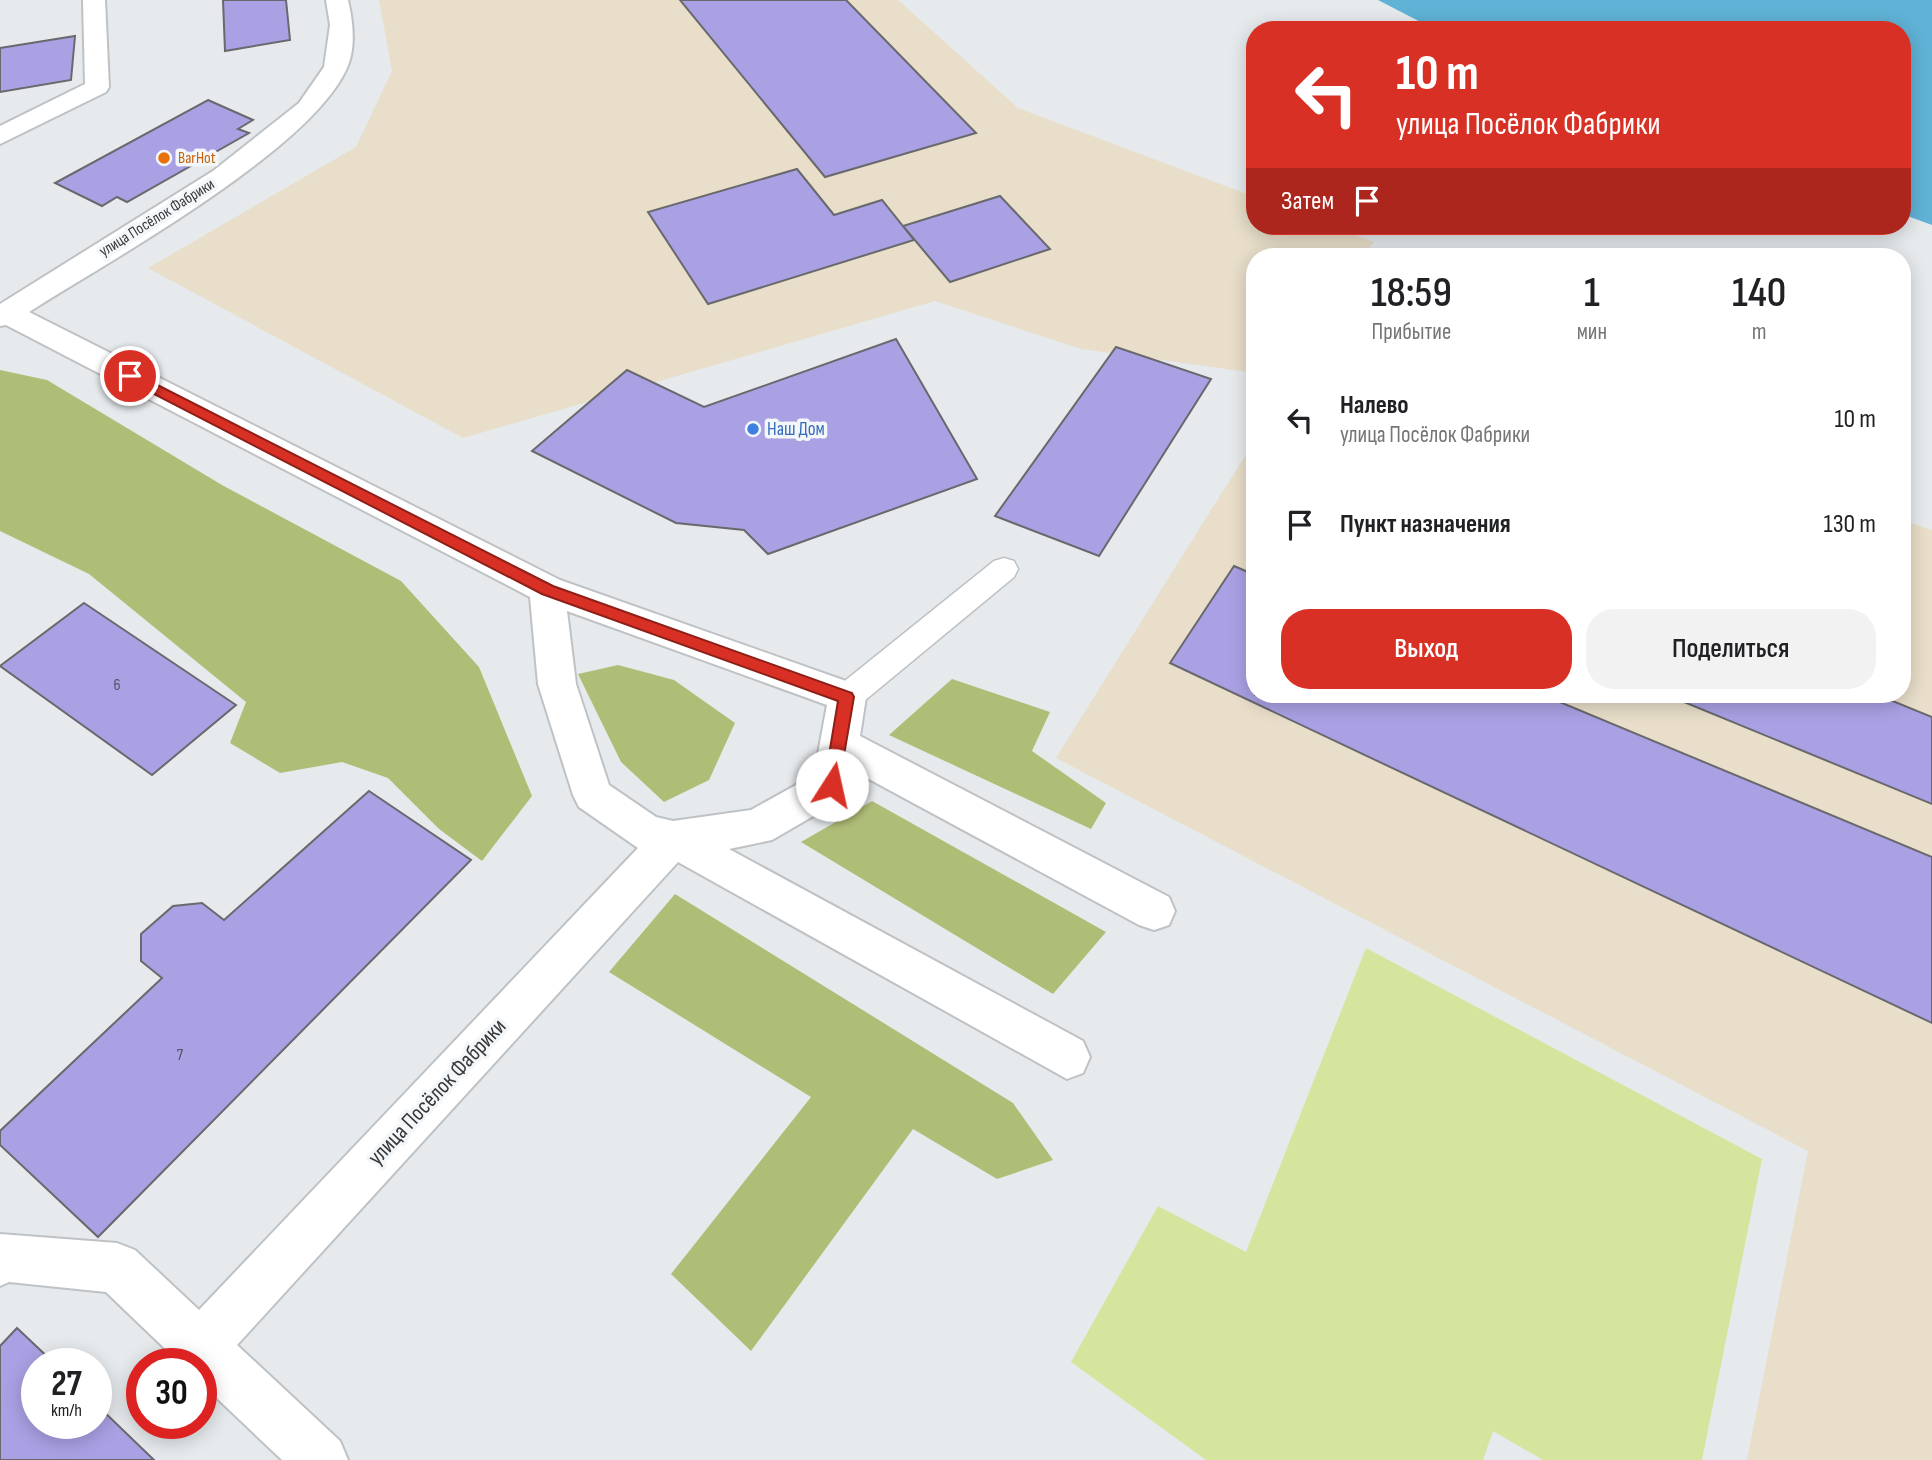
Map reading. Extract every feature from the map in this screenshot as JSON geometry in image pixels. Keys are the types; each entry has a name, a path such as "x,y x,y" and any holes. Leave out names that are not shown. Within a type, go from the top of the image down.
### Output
{"street":[{"path":"0,136 97,87 94,0"},
{"name":"улица Посёлок Фабрики","path":"4,315 222,177 308,108 336,67 342,25 337,0"},
{"name":"улица Посёлок Фабрики","path":"4,315 547,590 847,697"},
{"path":"547,590 557,684 593,795 646,833 673,839 1067,1057"},
{"path":"673,839 758,827 832,785 847,697"},
{"path":"839,744 1154,911"},
{"name":"улица Посёлок Фабрики","path":"201,1346 673,839"},
{"path":"0,1261 4,1257 117,1268 321,1460"}],"lane":[{"path":"847,697 1004,569"}],"shaded area":[{"path":"379,0 898,0 1018,108 1246,194 1246,235 1355,235 1374,242 1369,248 1246,248 1246,372 1081,349 935,301 463,438 148,268 356,147 392,71"},
{"path":"1246,454 1246,703 1911,703 1911,523 1932,530 1932,1460 1747,1460 1808,1151 1056,758"}],"green space":[{"path":"0,370 47,380 222,485 401,581 479,667 532,796 482,861 439,829 388,778 342,762 280,773 230,743 246,702 89,574 0,531"},
{"path":"618,665 674,680 735,723 709,780 664,802 621,762 578,674"},
{"path":"952,679 1050,712 1032,751 1106,803 1091,829 889,735"},
{"path":"872,801 1106,932 1053,994 801,842"},
{"path":"675,894 1013,1103 1053,1160 997,1179 913,1129 751,1351 671,1274 811,1097 609,972"},
{"path":"1366,948 1762,1159 1702,1460 1543,1460 1493,1431 1483,1460 1206,1460 1071,1362 1158,1206 1246,1252"}],"water":[{"path":"1378,0 1932,0 1932,225 1911,217 1911,21 1419,21"}],"building":[{"path":"223,0 286,0 290,40 225,51"},
{"path":"680,0 846,0 976,133 825,177"},
{"path":"75,36 71,80 0,92 0,48"},
{"path":"208,100 253,120 238,129 249,133 127,202 117,197 102,206 55,183"},
{"path":"797,169 834,215 882,200 914,240 708,304 648,212"},
{"path":"1000,196 1050,249 950,282 903,226"},
{"name":"Наш Дом","path":"896,339 977,479 768,554 744,530 676,523 532,451 627,370 704,407"},
{"path":"1116,347 1211,379 1099,556 995,516"},
{"path":"1234,566 1246,571 1246,699 1170,663"},
{"path":"84,603 236,705 152,775 0,666"},
{"path":"1255,703 1562,703 1932,857 1932,1023"},
{"path":"1686,703 1898,703 1932,717 1932,804"},
{"path":"369,791 471,860 98,1237 0,1145 0,1131 162,978 141,961 141,934 173,906 202,903 224,920"},
{"path":"17,1328 38,1348 21,1348 21,1439 112,1439 112,1419 126,1433 126,1439 132,1439 154,1460 0,1460 0,1346"}],"place":[{"name":"BarHot","path":"164,158"},
{"name":"Наш Дом","path":"753,429"}],"route":[{"path":"130,376 547,590 847,697 832,785"}]}
